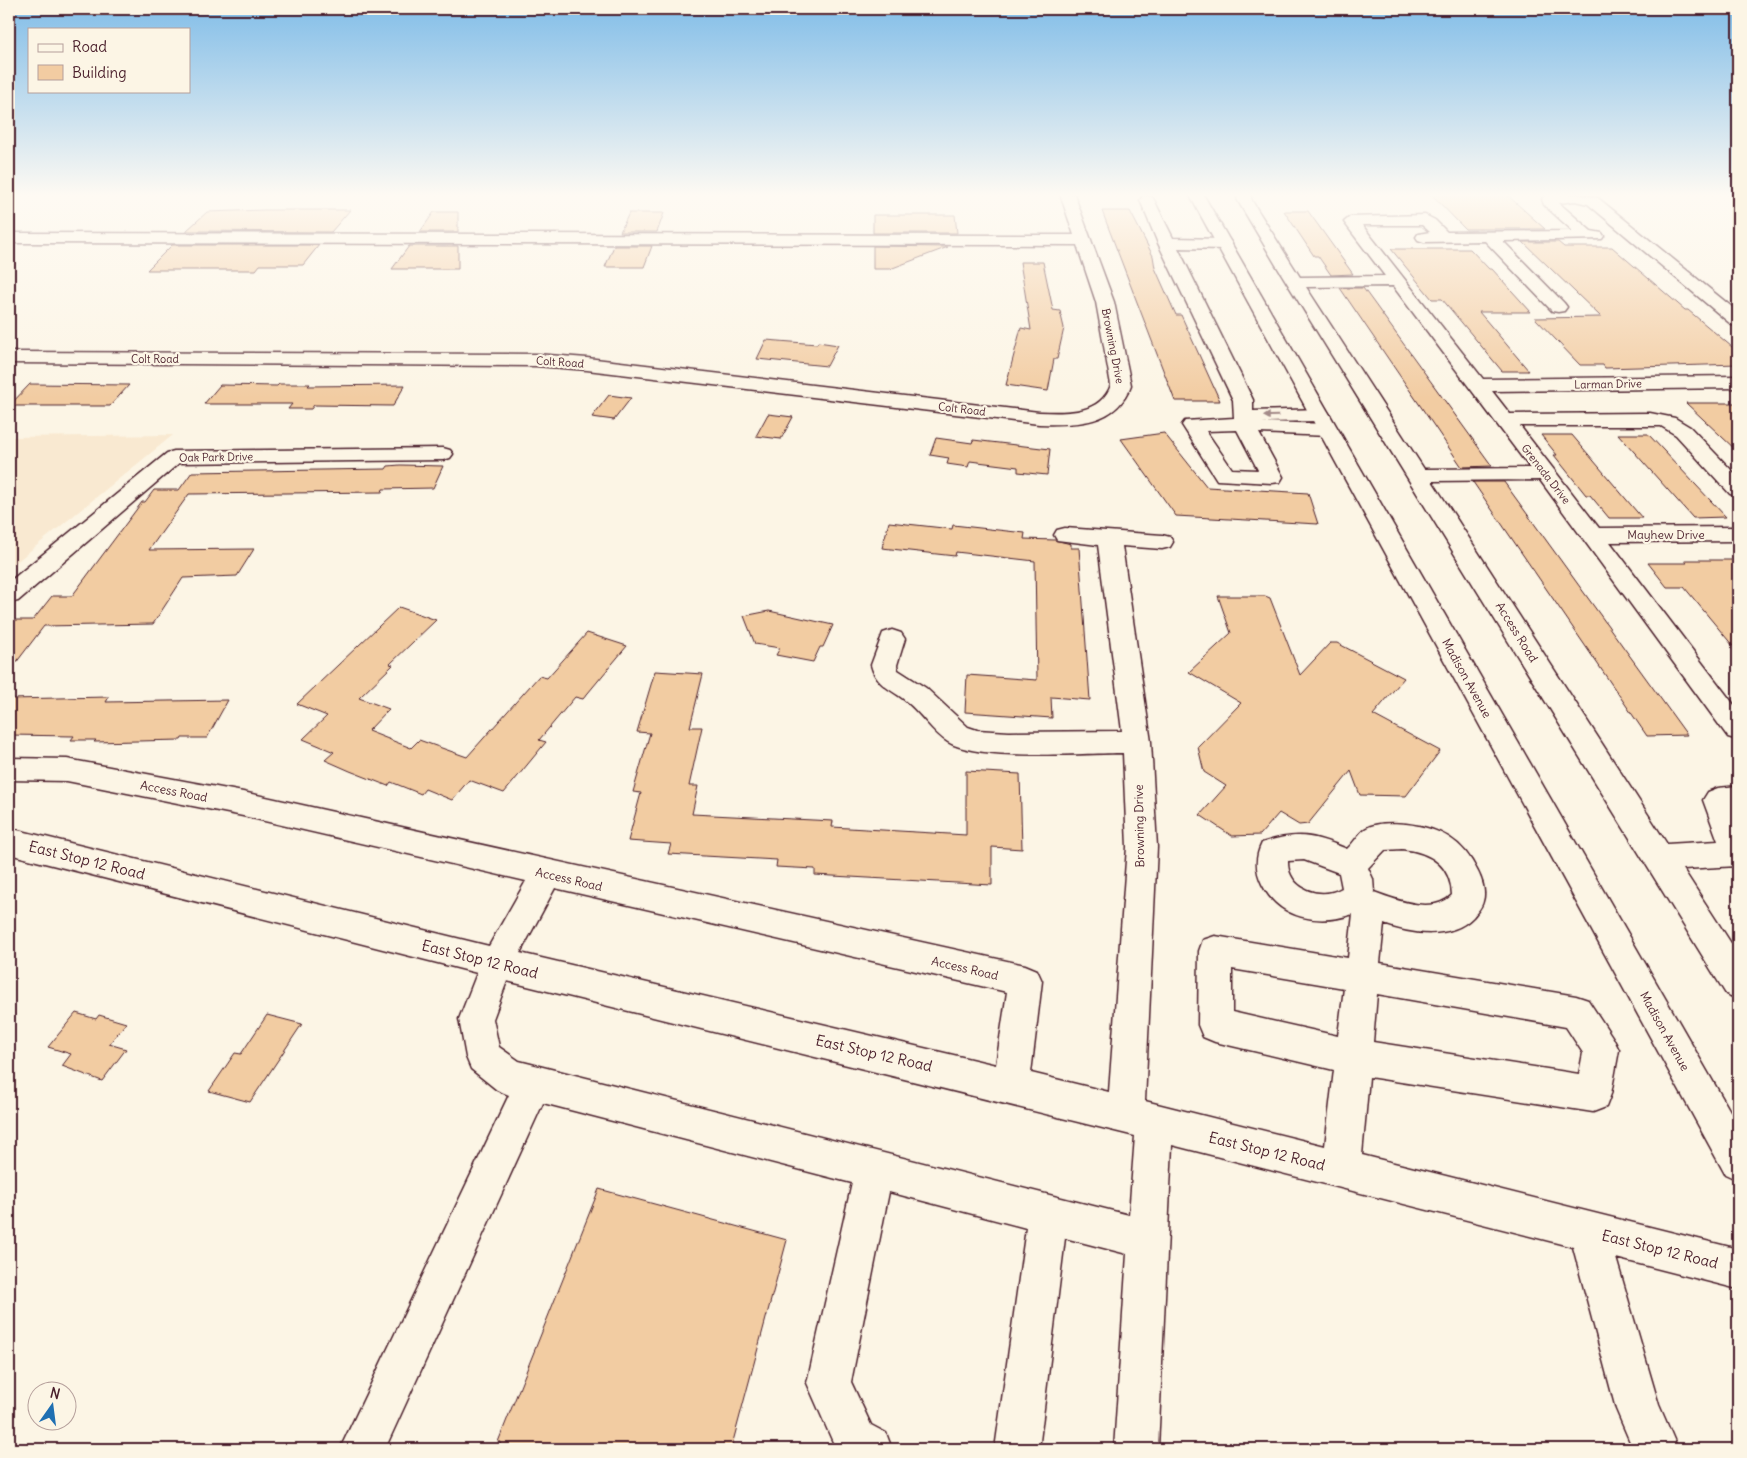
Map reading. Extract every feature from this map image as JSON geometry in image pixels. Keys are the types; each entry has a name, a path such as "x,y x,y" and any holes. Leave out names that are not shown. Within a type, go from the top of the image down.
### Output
{"street":[{"name":"Browning Drive","path":"1091,262 1105,302 1121,382 1117,397 1106,408"},
{"path":"1175,262 1243,400 1244,424 1257,416 1324,423"},
{"name":"Madison Avenue","path":"1234,262 1738,1162"},
{"name":"Access Road","path":"1288,262 1418,475 1659,856 1729,953 1738,983"},
{"name":"Grenada Drive","path":"1375,262 1376,265 1398,281 1593,535 1738,730"},
{"path":"1514,262 1558,307"},
{"path":"1667,262 1738,321"},
{"path":"1294,271 1398,281"},
{"path":"1714,301 1738,301"},
{"name":"Colt Road","path":"9,358 536,360 597,365 1039,418 1068,418 1089,415 1106,408"},
{"name":"Larman Drive","path":"1477,385 1738,382"},
{"path":"1505,420 1650,419 1668,422 1683,431 1738,489"},
{"name":"Oak Park Drive","path":"9,595 174,457 443,454"},
{"path":"1418,475 1546,474"},
{"name":"Mayhew Drive","path":"1593,535 1738,534"},
{"path":"1066,535 1162,542"},
{"name":"Browning Drive","path":"1109,538 1136,742 1142,847 1140,1119 1147,1239 1136,1449"},
{"path":"892,639 884,664 887,675 917,695 958,735 977,741 1008,743 1136,742"},
{"name":"Access Road","path":"9,769 67,770 224,800 1025,981 1011,1086"},
{"path":"1659,856 1738,853 1718,800 1738,798"},
{"path":"1342,1170 1363,976 1365,900 1351,864 1307,847 1289,846 1273,852 1272,864 1275,881 1290,897 1314,907 1365,900 1400,915 1427,919 1454,915 1468,900 1466,877 1454,858 1436,843 1413,836 1392,835 1376,838 1364,853 1351,864"},
{"name":"East Stop 12 Road","path":"9,840 497,963 1011,1086 1738,1269"},
{"path":"546,874 497,963 476,1019 484,1057 510,1077 1147,1239"},
{"path":"1215,951 1363,976 1576,1012 1600,1050 1593,1094 1354,1057 1215,1025 1215,951"},
{"path":"362,1449 534,1083"},
{"path":"870,1449 855,1441 829,1383 874,1170"},
{"path":"1017,1449 1048,1214"},
{"path":"1588,1231 1638,1408 1656,1449"}],"shaded area":[{"path":"173,435 9,568 9,437"}],"building":[{"path":"155,262 305,262 303,265 260,265 256,270 147,270"},
{"path":"397,262 458,262 458,269 392,269"},
{"path":"607,262 646,262 644,267 605,267"},
{"path":"873,262 908,262 890,269 873,269"},
{"path":"1020,262 1043,262 1053,310 1060,311 1064,328 1057,359 1054,359 1048,391 1006,385 1021,328 1031,330"},
{"path":"1122,262 1154,262 1176,315 1181,315 1220,401 1175,401"},
{"path":"1322,262 1344,262 1353,274 1331,275"},
{"path":"1402,262 1482,262 1489,269 1492,269 1531,312 1479,312 1529,371 1502,371 1442,299 1432,299"},
{"path":"1544,262 1629,262 1738,352 1738,364 1605,368 1603,365 1580,365 1535,318 1601,317"},
{"path":"1340,288 1363,288 1492,466 1462,467"},
{"path":"766,340 817,344 818,342 838,345 827,366 757,359"},
{"path":"30,384 129,385 110,406 9,406"},
{"path":"279,384 310,384 308,386 405,385 393,406 314,405 311,409 288,409 292,404 204,404 220,385 277,386"},
{"path":"609,395 631,398 614,420 592,417"},
{"path":"1686,403 1738,403 1738,452"},
{"path":"768,414 793,417 781,439 756,436"},
{"path":"1164,433 1207,487 1308,493 1318,524 1176,516 1121,439"},
{"path":"1618,434 1648,434 1726,517 1693,518"},
{"path":"1541,435 1572,435 1642,518 1609,518 1590,495 1586,495 1554,455 1557,455"},
{"path":"936,438 972,443 973,440 1050,449 1047,475 1018,472 1018,467 970,461 968,467 947,464 949,458 930,455"},
{"path":"388,466 443,466 433,488 383,489 382,492 189,494 149,550 254,549 237,576 183,578 153,624 44,626 9,672 9,620 33,620 52,596 72,596 142,502 145,502 154,490 179,490 192,472 386,469"},
{"path":"1473,482 1504,482 1687,735 1647,736"},
{"path":"889,522 952,529 953,525 1025,533 1024,539 1055,540 1071,544 1071,548 1079,548 1090,700 1051,697 1052,718 965,712 967,675 1037,680 1035,561 956,552 955,556 882,548"},
{"path":"1685,560 1738,560 1738,652 1684,587 1667,587 1648,563 1687,563"},
{"path":"1218,596 1265,596 1270,598 1300,675 1330,643 1337,643 1404,678 1373,715 1440,751 1406,796 1360,795 1351,771 1308,824 1299,825 1279,813 1260,835 1232,836 1200,815 1226,786 1204,772 1198,747 1241,703 1189,672 1231,633"},
{"path":"399,607 436,620 390,664 393,665 359,698 389,709 368,731 411,748 419,740 467,757 539,676 547,678 587,633 627,646 583,699 575,697 539,740 546,742 504,793 469,780 452,800 425,789 421,794 391,782 388,786 350,771 325,760 334,752 303,739 327,716 297,704"},
{"path":"769,611 833,625 823,647 820,647 813,662 776,655 780,648 755,644 744,616"},
{"path":"655,671 703,674 690,727 702,727 689,786 698,786 692,814 833,821 832,827 966,835 966,771 1020,774 1022,849 992,847 992,885 815,875 815,869 776,867 777,860 668,854 671,844 628,841 641,793 633,792 650,733 637,732"},
{"path":"109,697 106,702 228,700 207,738 94,742 96,740 71,740 74,736 9,735 9,699"},
{"path":"76,1013 96,1019 99,1015 126,1023 109,1044 126,1049 102,1081 62,1066 71,1054 48,1047"},
{"path":"267,1015 302,1024 250,1102 209,1091 235,1053 241,1054"},
{"path":"599,1189 787,1240 731,1449 498,1449 501,1442 498,1442"}]}
